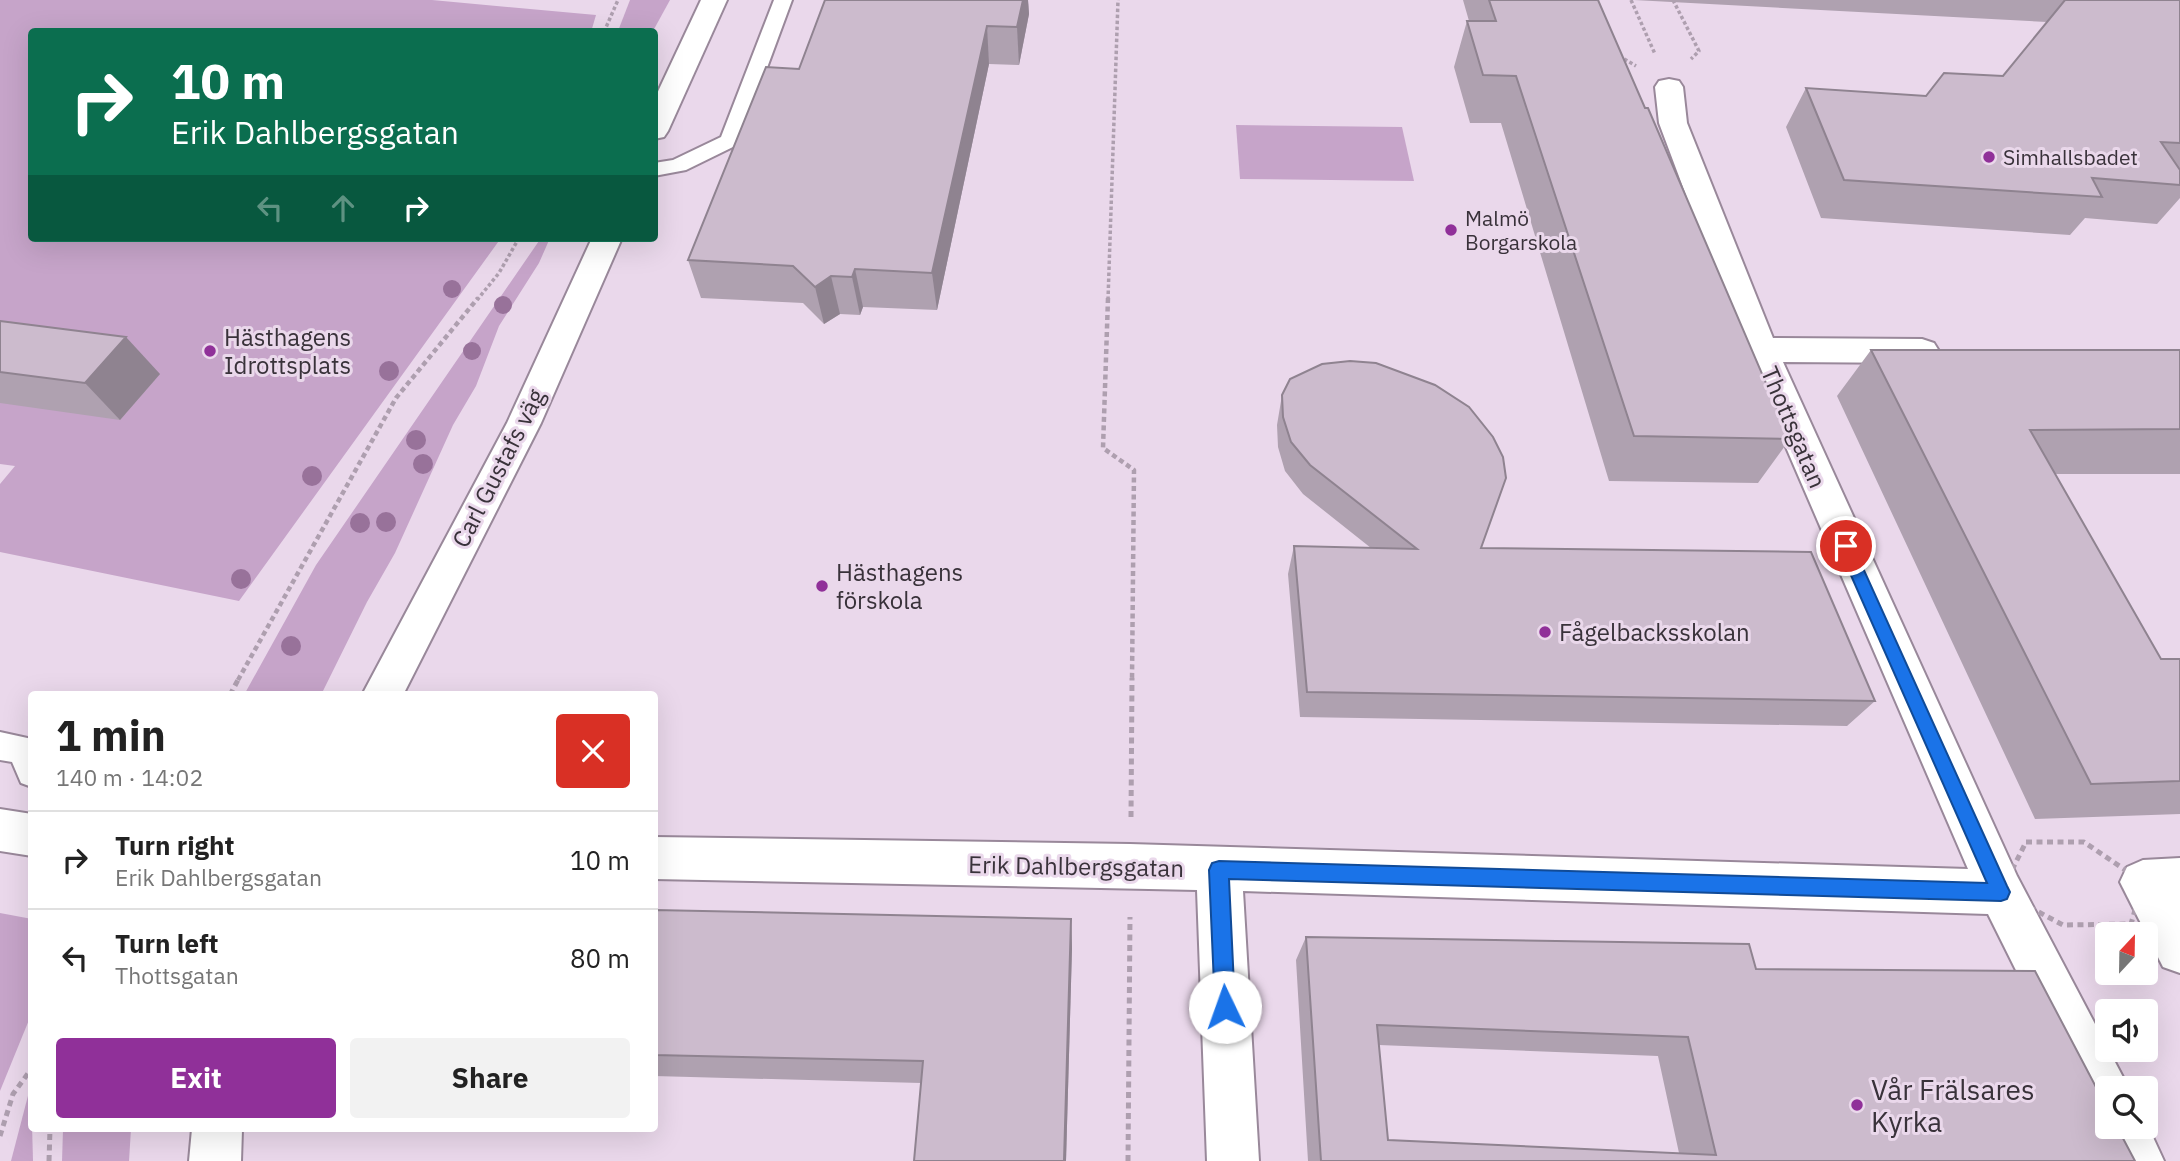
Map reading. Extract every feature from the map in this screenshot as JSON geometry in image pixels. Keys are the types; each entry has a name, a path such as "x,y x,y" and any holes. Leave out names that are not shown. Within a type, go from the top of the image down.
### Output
{"street":[{"path":"658,122 713,0"},
{"name":"Thottsgatan","path":"1669,87 1673,123 1761,350 1867,595 2001,892 2095,1076"},
{"name":"Carl Gustafs väg","path":"384,691 524,423 605,242"},
{"path":"1761,350 1950,351"},
{"path":"0,830 28,834"},
{"name":"Erik Dahlbergsgatan","path":"658,858 1130,866 2001,892"},
{"path":"1219,870 1233,1161"},
{"path":"2161,881 2180,950"},
{"path":"215,1161 217,1132"},
{"path":"2127,1139 2138,1161"}],"lane":[{"path":"658,169 679,165 730,141 783,0"},
{"path":"0,746 23,750 28,763"}],"path":[{"path":"606,28 618,0"},
{"path":"1118,0 1103,448 1134,470 1128,1161"},
{"path":"1631,0 1669,87"},
{"path":"1669,87 1699,51 1673,0"},
{"path":"1618,56 1669,87"},
{"path":"232,691 396,398 499,273 517,242"},
{"path":"2026,842 2084,842 2161,881 2131,924 2063,925 2001,892 2026,842"},
{"path":"0,1136 13,1094 28,1073"},
{"path":"49,1161 50,1132"}],"shaded area":[{"name":"Hästhagens Idrottsplats","path":"0,0 432,0 596,15 592,28 28,28 28,242 498,242 239,601 0,552 0,484 15,466 0,464"},
{"path":"630,0 670,0 655,28 619,28"},
{"path":"1236,125 1402,127 1414,181 1240,179"},
{"path":"538,242 548,242 539,263 499,326 476,386 453,425 395,553 367,602 323,691 246,691 316,565"},
{"path":"0,913 28,918 28,1022 0,1091"},
{"path":"28,1096 28,1132 32,1132 33,1161 11,1161"},
{"path":"63,1132 131,1132 129,1161 62,1161"}],"building":[{"path":"825,0 1023,0 1017,27 987,26 932,273 855,269 852,277 831,276 815,287 793,266 688,260 766,67 799,69"},
{"path":"1489,0 1598,0 1645,108 1648,108 1790,439 1634,436 1516,76 1483,75 1467,21 1496,21"},
{"path":"2065,0 2180,0 2180,143 2161,142 2180,170 2180,185 2092,178 2102,197 1844,180 1806,88 1926,96 1944,73 2003,76"},
{"path":"0,321 126,337 85,383 0,372"},
{"path":"1871,350 2180,350 2180,429 2030,430 2161,659 2180,659 2180,781 2091,784"},
{"path":"1350,361 1376,363 1435,385 1469,407 1493,437 1503,457 1506,478 1481,548 1811,552 1875,701 1307,692 1294,546 1417,549 1310,465 1291,442 1283,417 1282,395 1290,379 1322,364"},
{"path":"658,910 1071,919 1064,1161 914,1161 923,1061 658,1055"},
{"name":"Vår Frälsares Kyrka","path":"1306,937 1749,944 1756,969 2035,971 2095,1085 2095,1139 2123,1139 2135,1161 1321,1161","holes":["1377,1025 1688,1037 1716,1155 1388,1140"]}],"place":[{"name":"Simhallsbadet","path":"1989,157"},
{"name":"Malmö Borgarskola","path":"1451,230"},
{"name":"Hästhagens Idrottsplats","path":"210,351"},
{"name":"Hästhagens förskola","path":"822,586"},
{"name":"Fågelbacksskolan","path":"1545,632"},
{"name":"Vår Frälsares Kyrka","path":"1857,1105"}],"route":[{"path":"1225,1007 1219,870 2001,892 1846,546"}]}
